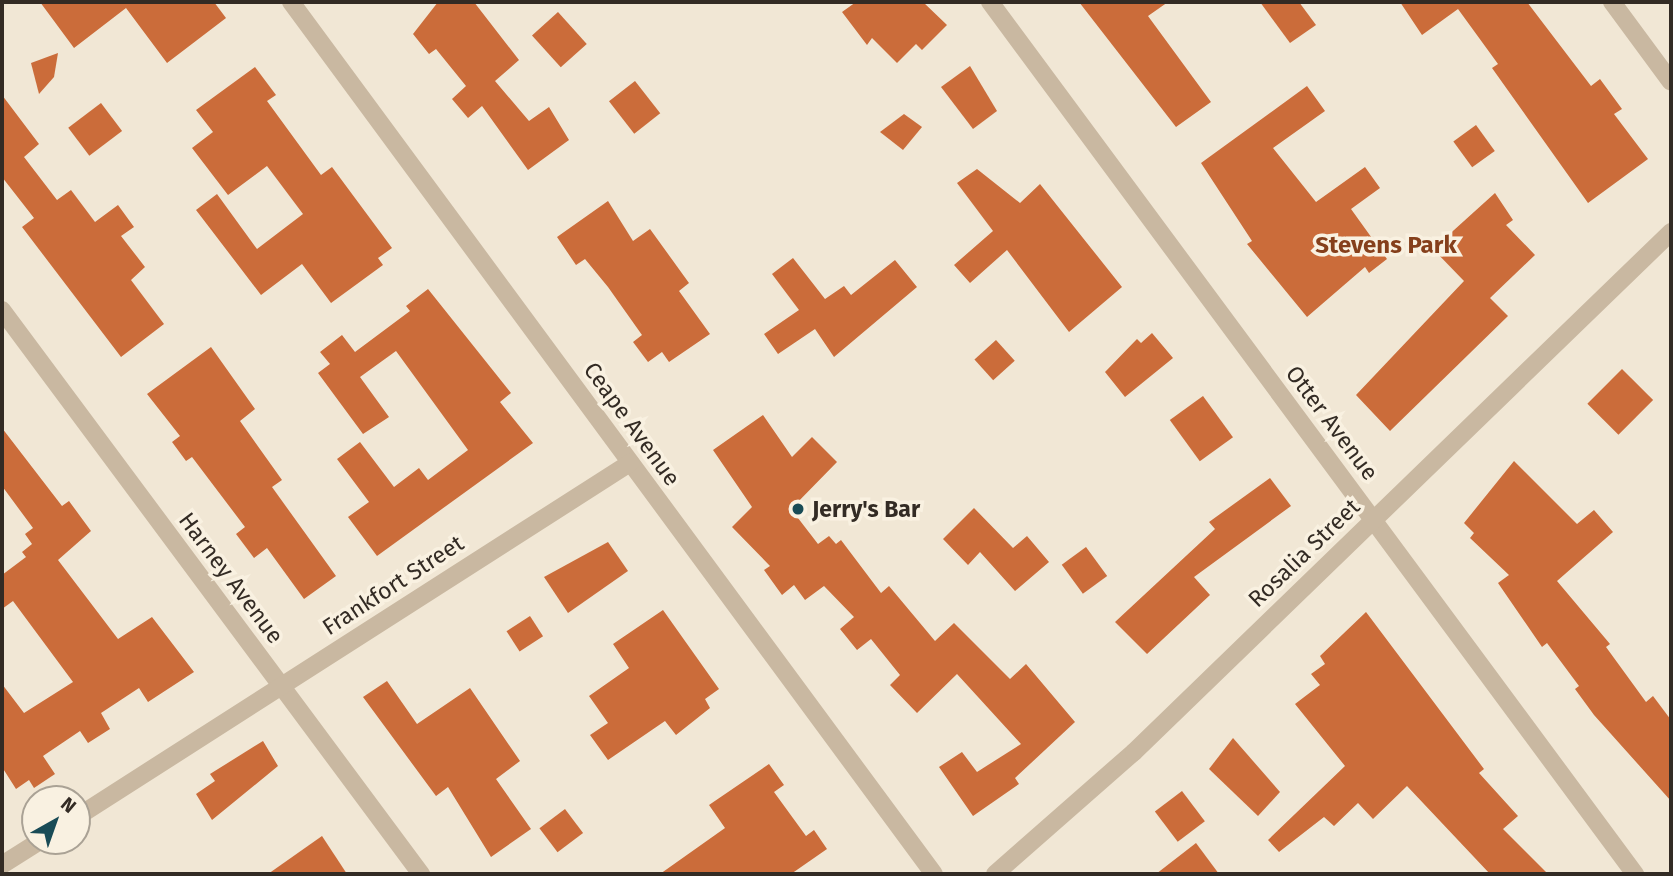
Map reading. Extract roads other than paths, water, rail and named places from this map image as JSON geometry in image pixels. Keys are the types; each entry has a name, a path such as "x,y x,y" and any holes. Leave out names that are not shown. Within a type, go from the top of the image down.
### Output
{"street":[{"name":"Ceape Avenue","path":"291,2 934,874"},
{"name":"Otter Avenue","path":"990,2 1635,874"},
{"path":"1612,2 1671,82"},
{"name":"Rosalia Street","path":"995,874 1134,752 1671,232"},
{"name":"Harney Avenue","path":"2,310 421,874"},
{"name":"Frankfort Street","path":"91,808 630,463"},
{"path":"2,865 21,853"}],"place":[{"name":"Jerry's Bar","path":"798,509"}],"district":[{"name":"Stevens Park","path":"1386,246"}]}
